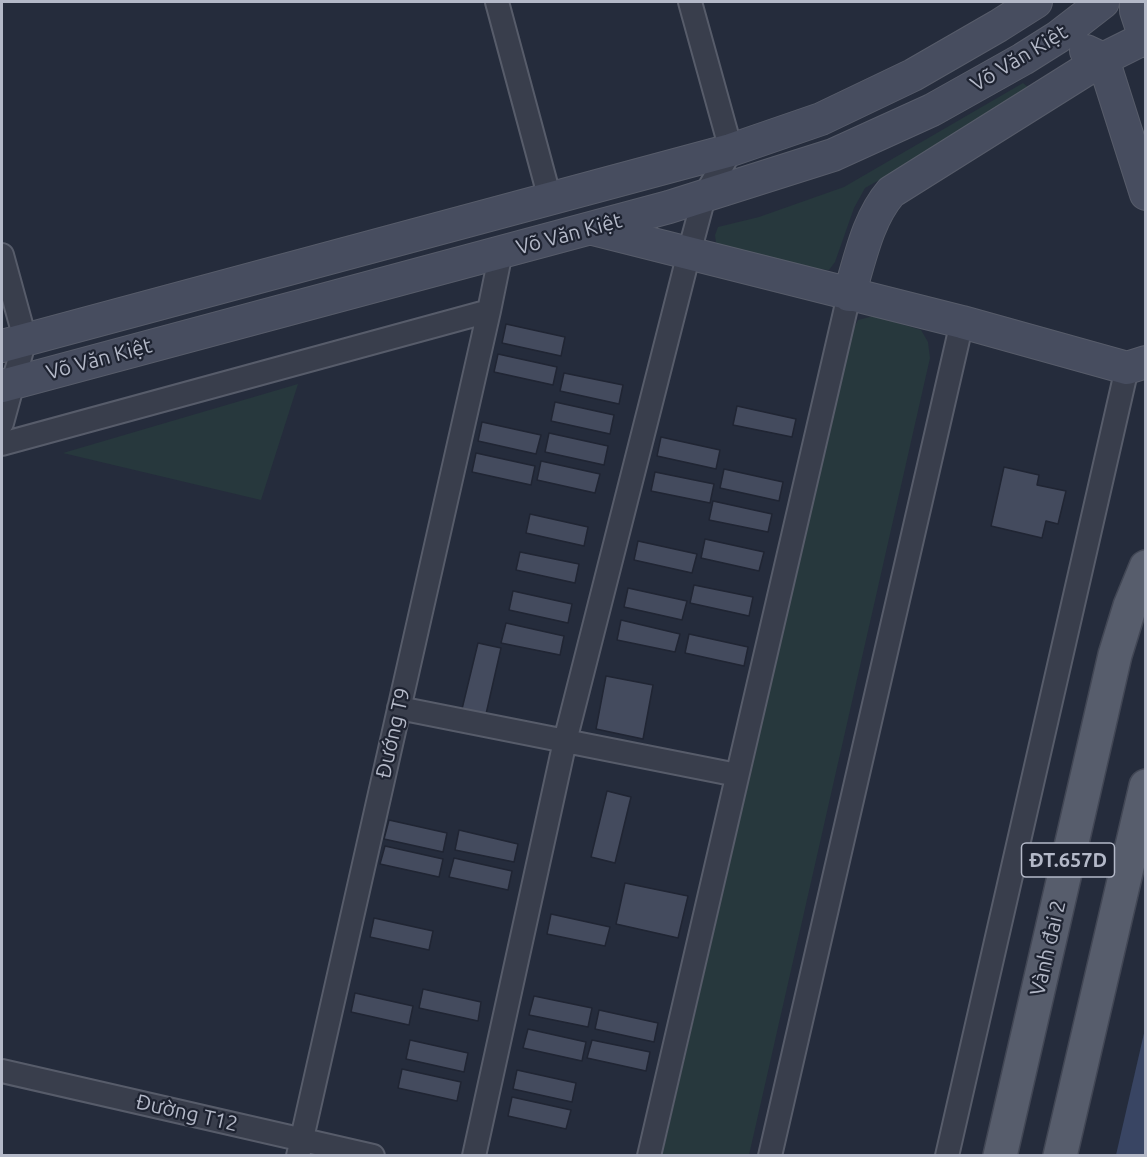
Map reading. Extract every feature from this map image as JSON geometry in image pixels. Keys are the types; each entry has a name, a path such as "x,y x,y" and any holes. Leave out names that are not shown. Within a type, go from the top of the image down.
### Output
{"main road":[{"name":"Vành đai 2","path":"1000,1155 1115,656 1130,606 1146,567"},
{"name":"ĐT.657D","path":"1060,1155 1146,786"}],"street":[{"path":"497,2 550,199"},
{"path":"474,1155 566,741 689,253 704,196 731,150 690,2"},
{"name":"Võ Văn Kiệt","path":"13,343 731,150 821,119 913,75 1036,2"},
{"name":"Võ Văn Kiệt","path":"7,385 704,196 833,155 932,110 1023,59 1058,37 1103,2"},
{"path":"649,1155 849,295 874,216 891,192 1103,59 1145,40 1136,11 1136,2"},
{"path":"1058,37 1103,59 1146,194"},
{"path":"493,215 501,252"},
{"path":"589,228 849,295 1136,365 948,1155"},
{"path":"378,245 388,282"},
{"name":"Đướng T9","path":"300,1147 501,252"},
{"path":"2,255 13,343 2,423"},
{"path":"2,444 489,311"},
{"path":"770,1155 962,322"},
{"path":"399,708 737,775"},
{"name":"Đường T12","path":"2,1071 300,1147 373,1155"}],"shaded area":[{"path":"1023,83 1030,89 1030,95 865,188 854,208 835,262 829,270 815,269 721,246 716,242 715,235 718,227 759,217 844,187"},
{"path":"874,316 921,330 928,342 930,358 749,1155 662,1156 853,329 858,320"},
{"path":"298,384 261,500 63,453"}],"water":[{"path":"1145,1029 1145,1155 1116,1155"}],"building":[{"path":"506,324 565,337 561,356 502,343"},
{"path":"498,354 557,367 553,385 494,372"},
{"path":"564,373 623,385 619,404 560,391"},
{"path":"555,402 614,415 610,434 551,421"},
{"path":"737,406 796,419 792,437 733,425"},
{"path":"482,422 541,435 536,454 478,441"},
{"path":"549,433 608,446 604,465 545,452"},
{"path":"661,437 720,450 716,469 657,456"},
{"path":"476,453 535,466 531,485 472,472"},
{"path":"541,461 600,474 595,493 537,480"},
{"path":"1004,467 1039,475 1037,485 1066,491 1058,524 1046,521 1042,538 991,526"},
{"path":"724,469 783,482 779,501 720,488"},
{"path":"655,472 714,484 710,503 651,491"},
{"path":"713,501 772,514 768,532 709,520"},
{"path":"530,514 588,527 584,546 526,533"},
{"path":"705,539 764,552 759,571 701,558"},
{"path":"638,541 697,554 692,573 634,560"},
{"path":"520,552 579,564 575,583 516,570"},
{"path":"694,585 753,597 749,616 690,603"},
{"path":"628,588 687,601 682,620 624,607"},
{"path":"513,591 572,604 568,623 509,610"},
{"path":"621,620 680,634 675,652 617,640"},
{"path":"506,623 564,636 560,655 501,643"},
{"path":"689,634 748,647 744,666 685,653"},
{"path":"478,643 501,648 486,714 462,709"},
{"path":"606,676 653,685 643,739 596,729"},
{"path":"607,791 631,797 615,863 591,857"},
{"path":"389,820 447,833 443,852 384,839"},
{"path":"459,830 518,844 514,862 455,850"},
{"path":"385,846 443,859 439,877 380,864"},
{"path":"454,858 512,871 508,890 449,877"},
{"path":"625,883 688,896 678,938 616,924"},
{"path":"551,914 610,927 605,946 547,934"},
{"path":"374,918 433,931 429,950 370,937"},
{"path":"423,989 481,1002 478,1021 419,1008"},
{"path":"355,993 413,1006 409,1025 351,1012"},
{"path":"534,996 592,1008 588,1027 529,1015"},
{"path":"599,1010 658,1023 654,1042 595,1029"},
{"path":"528,1029 586,1042 582,1061 523,1048"},
{"path":"410,1040 468,1053 464,1072 406,1059"},
{"path":"592,1040 650,1052 646,1071 587,1058"},
{"path":"402,1069 461,1082 457,1101 398,1088"},
{"path":"517,1070 576,1083 572,1102 513,1089"},
{"path":"512,1097 571,1110 566,1129 508,1116"}]}
